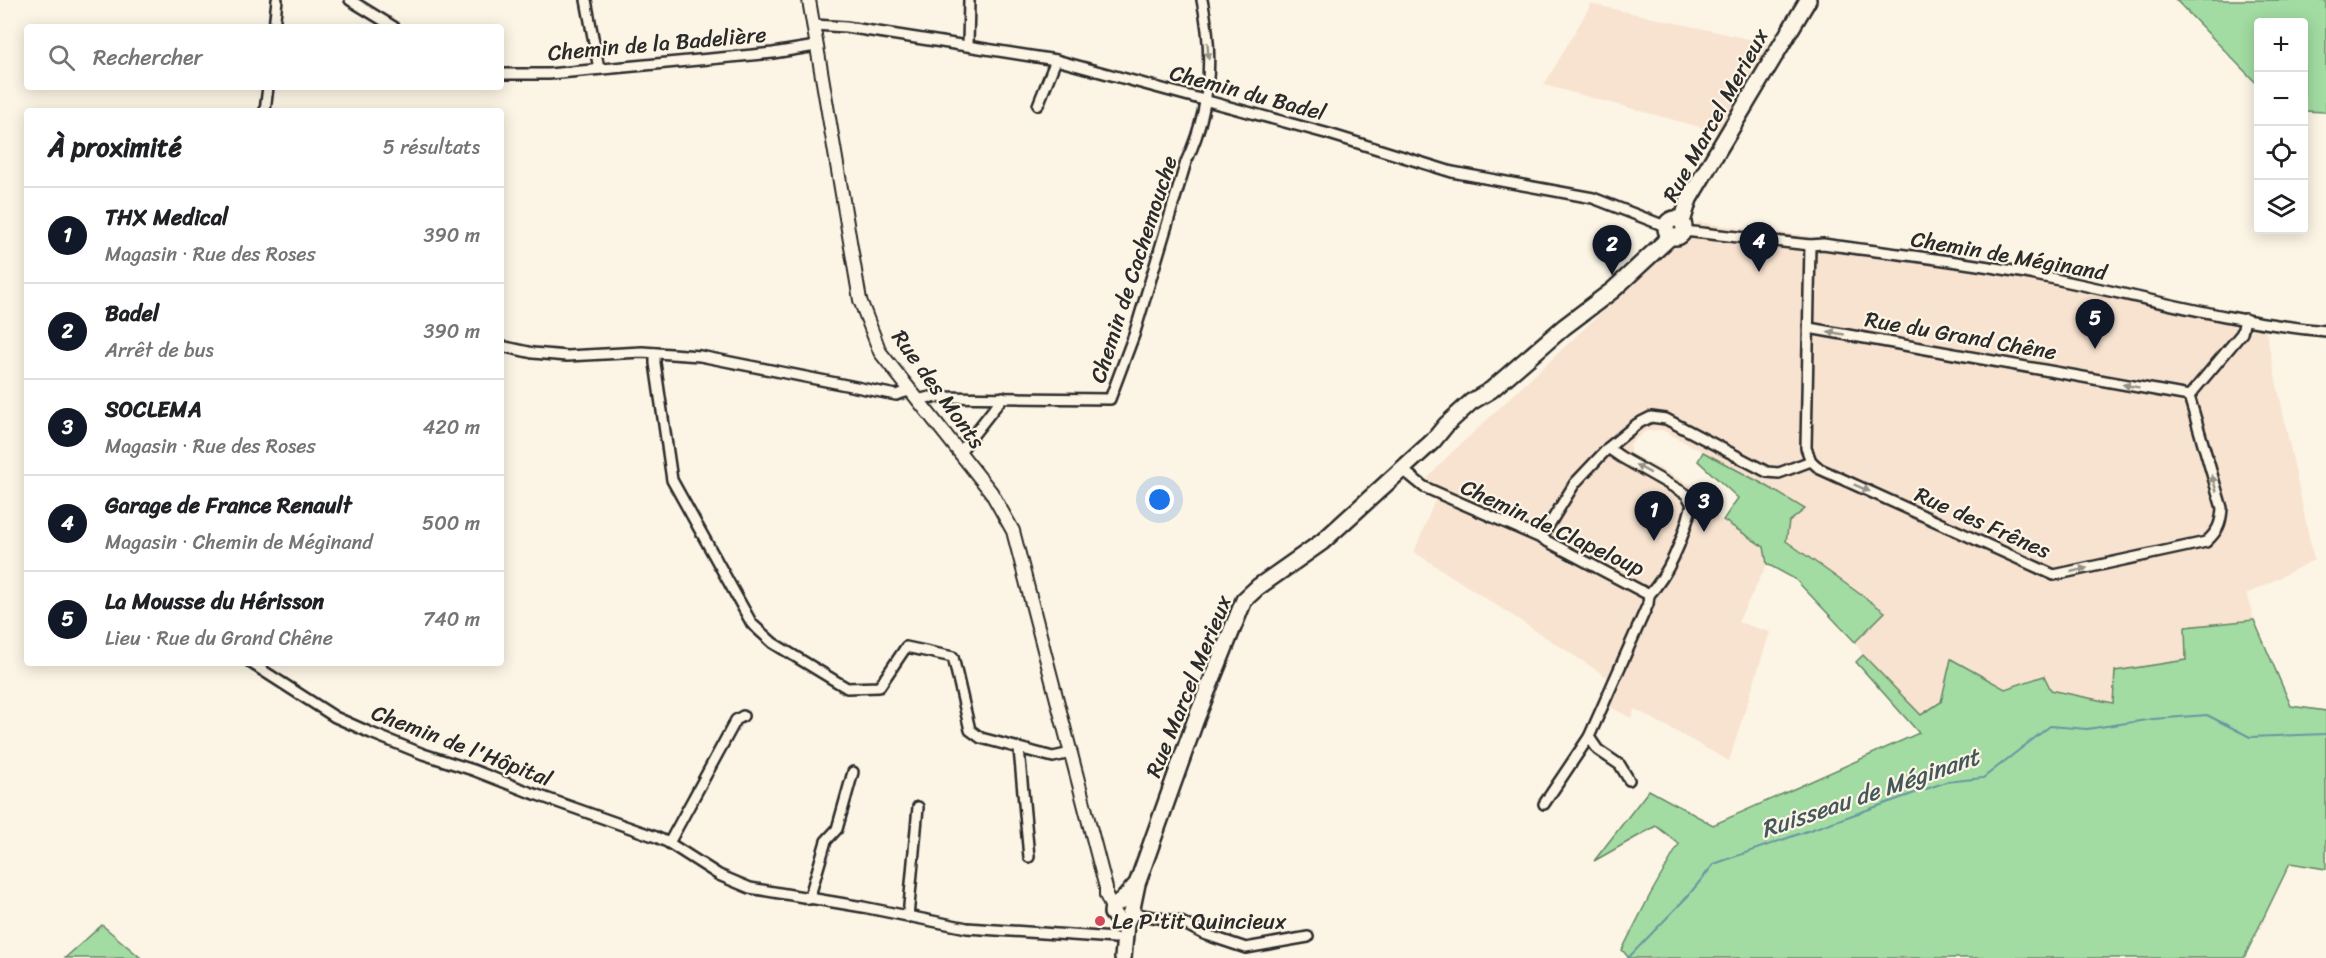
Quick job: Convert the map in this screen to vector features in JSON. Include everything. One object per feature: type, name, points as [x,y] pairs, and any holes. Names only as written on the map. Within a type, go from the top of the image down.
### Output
[{"type":"main road","name":"Rue Marcel Merieux","points":[[1114,958],[1115,938],[1123,910],[1137,884],[1197,718],[1245,600],[1258,587],[1322,542],[1433,441],[1446,425],[1471,402],[1491,390],[1564,327],[1629,276],[1675,229],[1689,199],[1808,0]]},
{"type":"main road","name":"Rue Marcel Merieux","points":[[1123,910],[1123,958]]},
{"type":"street","points":[[274,24],[277,0]]},
{"type":"street","points":[[350,0],[389,24]]},
{"type":"street","points":[[586,0],[599,69]]},
{"type":"street","name":"Rue des Monts","points":[[809,0],[860,300],[880,352],[991,492],[1012,531],[1106,888],[1123,910]]},
{"type":"street","points":[[968,45],[969,0]]},
{"type":"street","points":[[1202,0],[1209,57],[1206,102]]},
{"type":"street","name":"Chemin du Badel","points":[[814,25],[846,27],[1056,60],[1329,134],[1452,172],[1593,198],[1675,229]]},
{"type":"street","name":"Chemin de la Badelière","points":[[504,74],[549,74],[816,46]]},
{"type":"street","points":[[1038,105],[1056,60]]},
{"type":"street","points":[[265,108],[268,90]]},
{"type":"street","name":"Chemin de Cachemouche","points":[[504,347],[533,353],[567,356],[642,352],[700,356],[896,395],[1110,399],[1134,335],[1206,102]]},
{"type":"street","name":"Chemin de Méginand","points":[[1675,229],[1810,245],[1823,244],[2035,275],[2164,304],[2326,331]]},
{"type":"street","points":[[1541,538],[1575,483],[1608,448],[1637,424],[1651,417],[1666,419],[1767,472],[1779,473],[1811,461],[1806,448],[1810,245]]},
{"type":"street","points":[[2189,396],[2242,333],[2245,319]]},
{"type":"street","name":"Rue du Grand Chêne","points":[[1809,328],[2189,396]]},
{"type":"street","points":[[656,353],[655,363],[672,480],[752,624],[773,643],[809,667],[848,688],[879,687],[906,647],[953,657],[970,730],[981,738],[1053,757],[1071,753]]},
{"type":"street","name":"Rue des Frênes","points":[[1811,461],[1820,469],[2054,575],[2206,542],[2215,534],[2221,523],[2222,508],[2189,396]]},
{"type":"street","points":[[959,453],[1003,397]]},
{"type":"street","points":[[1608,448],[1686,494],[1692,504],[1687,524],[1668,569],[1649,595]]},
{"type":"street","name":"Chemin de Clapeloup","points":[[1402,469],[1424,487],[1541,538],[1649,595],[1648,604],[1589,738],[1544,804]]},
{"type":"street","name":"Chemin de l'Hôpital","points":[[256,666],[317,706],[353,725],[423,754],[473,770],[669,843],[719,875],[750,888],[967,928],[1115,938]]},
{"type":"street","points":[[669,843],[736,720],[743,716]]},
{"type":"street","points":[[1589,738],[1598,750],[1620,765],[1629,780]]},
{"type":"street","points":[[1019,749],[1029,856]]},
{"type":"street","points":[[809,899],[826,841],[837,829],[853,772]]},
{"type":"street","points":[[908,917],[918,807]]},
{"type":"street","points":[[1123,910],[1181,922],[1204,934],[1246,948],[1308,937]]},
{"type":"shaded area","points":[[1591,4],[1776,45],[1722,133],[1544,85]]},
{"type":"shaded area","points":[[1698,222],[2038,268],[2163,298],[2263,317],[2314,560],[2247,594],[2254,620],[2186,627],[2186,660],[2115,671],[2114,703],[2051,690],[2044,676],[2005,689],[1952,659],[1941,702],[1921,715],[1863,655],[1855,642],[1885,612],[1786,541],[1789,522],[1805,509],[1662,430],[1646,431],[1630,444],[1630,453],[1699,489],[1703,508],[1764,547],[1767,564],[1738,622],[1770,632],[1729,761],[1635,709],[1631,718],[1603,703],[1610,686],[1607,677],[1414,552],[1440,488],[1426,480],[1448,456]]},
{"type":"green space","points":[[2176,0],[2326,0],[2326,112],[2308,111],[2308,18],[2254,18],[2254,81]]},
{"type":"green space","points":[[1703,452],[1805,509],[1789,522],[1786,541],[1885,612],[1855,642],[1795,579],[1767,564],[1764,547],[1723,520],[1738,498],[1698,461]]},
{"type":"green space","points":[[2254,620],[2291,706],[2326,711],[2326,869],[2290,863],[2244,958],[1629,958],[1622,950],[1679,844],[1656,826],[1594,861],[1649,790],[1713,825],[1919,733],[1856,662],[1863,655],[1921,715],[1941,702],[1951,659],[2005,689],[2044,676],[2051,690],[2113,703],[2115,671],[2186,660],[2185,627]]},
{"type":"green space","points":[[102,925],[141,958],[65,958]]},
{"type":"waterway","name":"Ruisseau de Méginant","points":[[1628,958],[1687,897],[1714,864],[1946,782],[1983,778],[2050,726],[2087,729],[2153,719],[2207,715],[2250,737],[2326,734]]},
{"type":"place","name":"Garage de France Renault","points":[[1759,272]]},
{"type":"place","name":"Badel","points":[[1612,275]]},
{"type":"place","name":"La Mousse du Hérisson","points":[[2095,349]]},
{"type":"place","name":"SOCLEMA","points":[[1704,532]]},
{"type":"place","name":"THX Medical","points":[[1654,541]]},
{"type":"place","name":"Le P'tit Quincieux","points":[[1100,921]]}]
